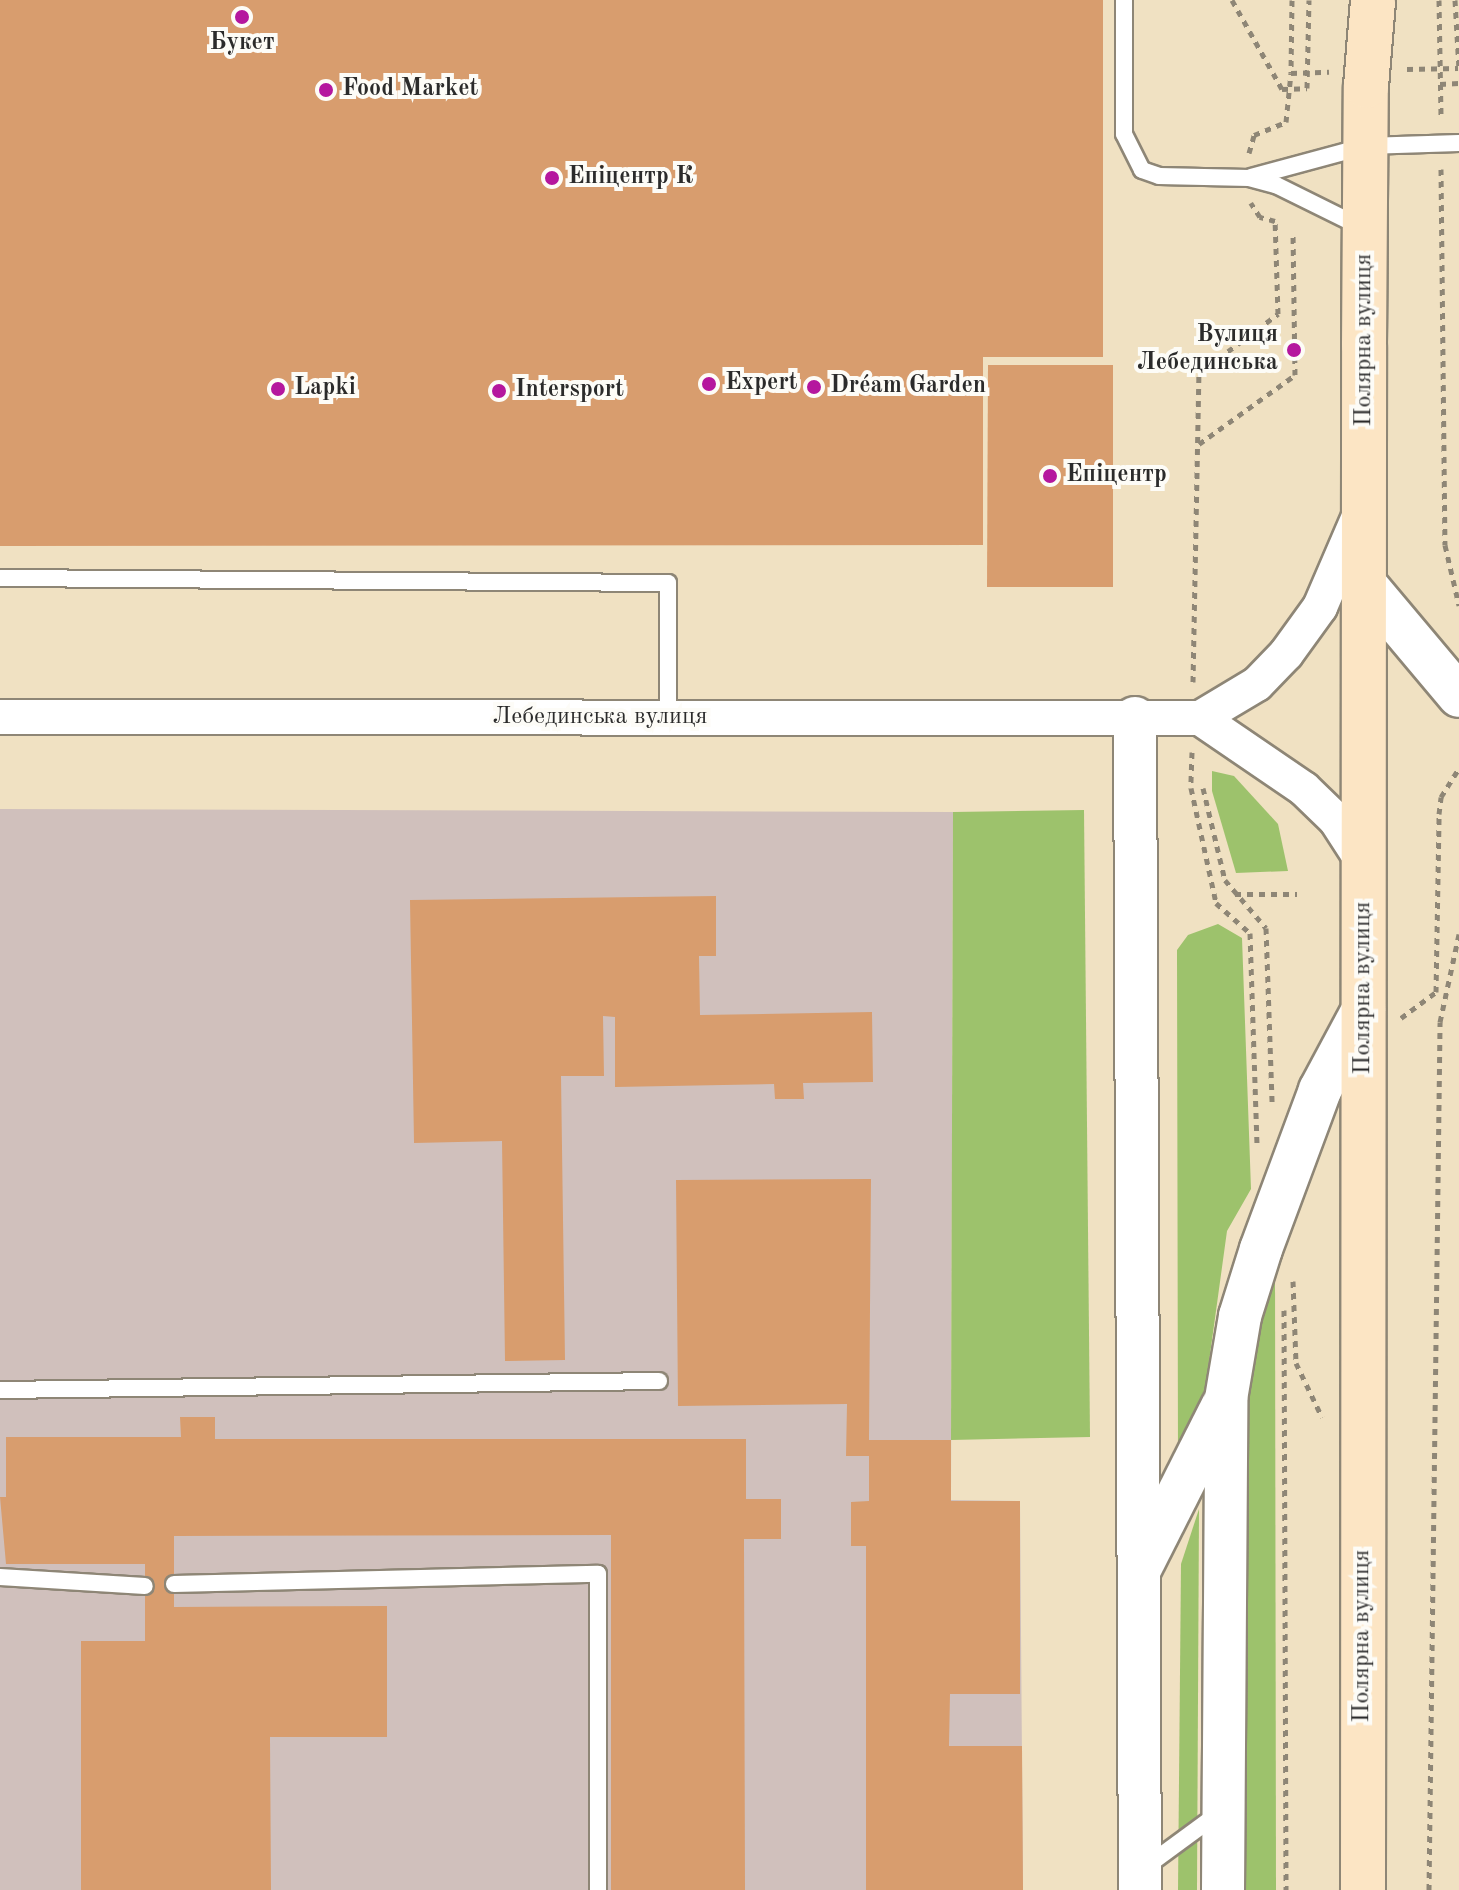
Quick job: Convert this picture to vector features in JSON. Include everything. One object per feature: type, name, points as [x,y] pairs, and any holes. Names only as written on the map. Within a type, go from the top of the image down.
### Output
[{"type":"main road","name":"Полярна вулиця","points":[[1362,0],[1366,86],[1363,1890]]},
{"type":"main road","name":"Полярна вулиця","points":[[1366,86],[1373,0]]},
{"type":"street","points":[[1365,502],[1320,607],[1286,654],[1257,684],[1197,718],[1304,789],[1336,820],[1365,865]]},
{"type":"street","points":[[1365,584],[1459,696]]},
{"type":"street","name":"Лебединська вулиця","points":[[0,717],[1197,718]]},
{"type":"street","points":[[1135,718],[1140,1880]]},
{"type":"street","points":[[1223,1890],[1226,1399],[1240,1316],[1261,1249],[1320,1090],[1364,1026]]},
{"type":"street","points":[[1137,1575],[1226,1399]]},
{"type":"lane","points":[[1124,0],[1124,134],[1131,154],[1142,170],[1159,176],[1249,178],[1276,185],[1366,230]]},
{"type":"lane","points":[[1249,178],[1366,146],[1459,143]]},
{"type":"lane","points":[[0,578],[668,583],[668,718]]},
{"type":"lane","points":[[0,1390],[659,1381]]},
{"type":"lane","points":[[174,1584],[598,1574],[598,1890]]},
{"type":"lane","points":[[0,1577],[145,1586]]},
{"type":"lane","points":[[1140,1880],[1223,1810]]},
{"type":"path","points":[[1232,0],[1282,89],[1307,88],[1309,0]]},
{"type":"path","points":[[1439,0],[1445,545],[1459,605]]},
{"type":"path","points":[[1455,0],[1458,69]]},
{"type":"path","points":[[1257,1148],[1250,933],[1216,903],[1191,788],[1197,718],[1199,373],[1278,314],[1275,221],[1251,208],[1249,178],[1254,135],[1286,122],[1291,73]]},
{"type":"path","points":[[1440,84],[1459,83]]},
{"type":"path","points":[[1198,445],[1295,375],[1293,232]]},
{"type":"path","points":[[1364,1026],[1436,992],[1439,814],[1441,797],[1459,768]]},
{"type":"path","points":[[1203,788],[1225,880],[1266,928],[1273,1110]]},
{"type":"path","points":[[1234,894],[1297,894]]},
{"type":"path","points":[[1429,1890],[1440,1022],[1459,934]]},
{"type":"path","points":[[1293,1268],[1296,1363],[1329,1432]]},
{"type":"path","points":[[1284,1269],[1286,1890]]},
{"type":"shaded area","points":[[0,809],[953,812],[951,1500],[1020,1501],[1023,1890],[0,1890]]},
{"type":"green space","points":[[1212,771],[1234,776],[1278,824],[1288,871],[1236,873],[1212,791]]},
{"type":"green space","points":[[1084,810],[1090,1437],[951,1440],[953,812]]},
{"type":"green space","points":[[1218,924],[1242,938],[1251,1189],[1227,1231],[1204,1398],[1178,1464],[1177,950],[1188,935]]},
{"type":"green space","points":[[1275,1273],[1276,1890],[1241,1890],[1243,1404],[1253,1344]]},
{"type":"green space","points":[[1199,1509],[1197,1890],[1178,1890],[1181,1564]]},
{"type":"building","name":"Епіцентр К","points":[[0,0],[1103,0],[1103,357],[983,357],[983,545],[0,546]]},
{"type":"building","name":"Епіцентр","points":[[988,365],[1113,365],[1113,587],[987,587]]},
{"type":"building","points":[[716,896],[716,956],[699,956],[700,1015],[872,1012],[873,1082],[803,1083],[804,1099],[775,1099],[774,1084],[615,1087],[615,1017],[603,1016],[604,1076],[561,1076],[565,1360],[505,1361],[502,1141],[414,1143],[410,900]]},
{"type":"building","points":[[871,1179],[869,1440],[951,1440],[951,1501],[1020,1501],[1020,1694],[950,1694],[949,1746],[1022,1746],[1023,1890],[866,1890],[866,1546],[851,1546],[851,1502],[869,1501],[869,1456],[846,1456],[847,1404],[678,1406],[676,1180]]},
{"type":"building","points":[[180,1417],[215,1417],[215,1439],[746,1439],[746,1499],[781,1499],[781,1539],[744,1539],[745,1890],[611,1890],[611,1535],[174,1536],[174,1607],[387,1606],[387,1737],[270,1737],[271,1890],[81,1890],[81,1641],[145,1641],[145,1564],[6,1564],[0,1497],[6,1497],[6,1437],[181,1437]]},
{"type":"place","name":"Букет","points":[[242,17]]},
{"type":"place","name":"Food Market","points":[[326,90]]},
{"type":"place","name":"Епіцентр К","points":[[552,178]]},
{"type":"place","name":"Вулиця Лебединська","points":[[1294,350]]},
{"type":"place","name":"Expert","points":[[709,384]]},
{"type":"place","name":"Dréam Garden","points":[[814,387]]},
{"type":"place","name":"Lapki","points":[[278,389]]},
{"type":"place","name":"Intersport","points":[[499,391]]},
{"type":"place","name":"Епіцентр","points":[[1050,476]]}]
